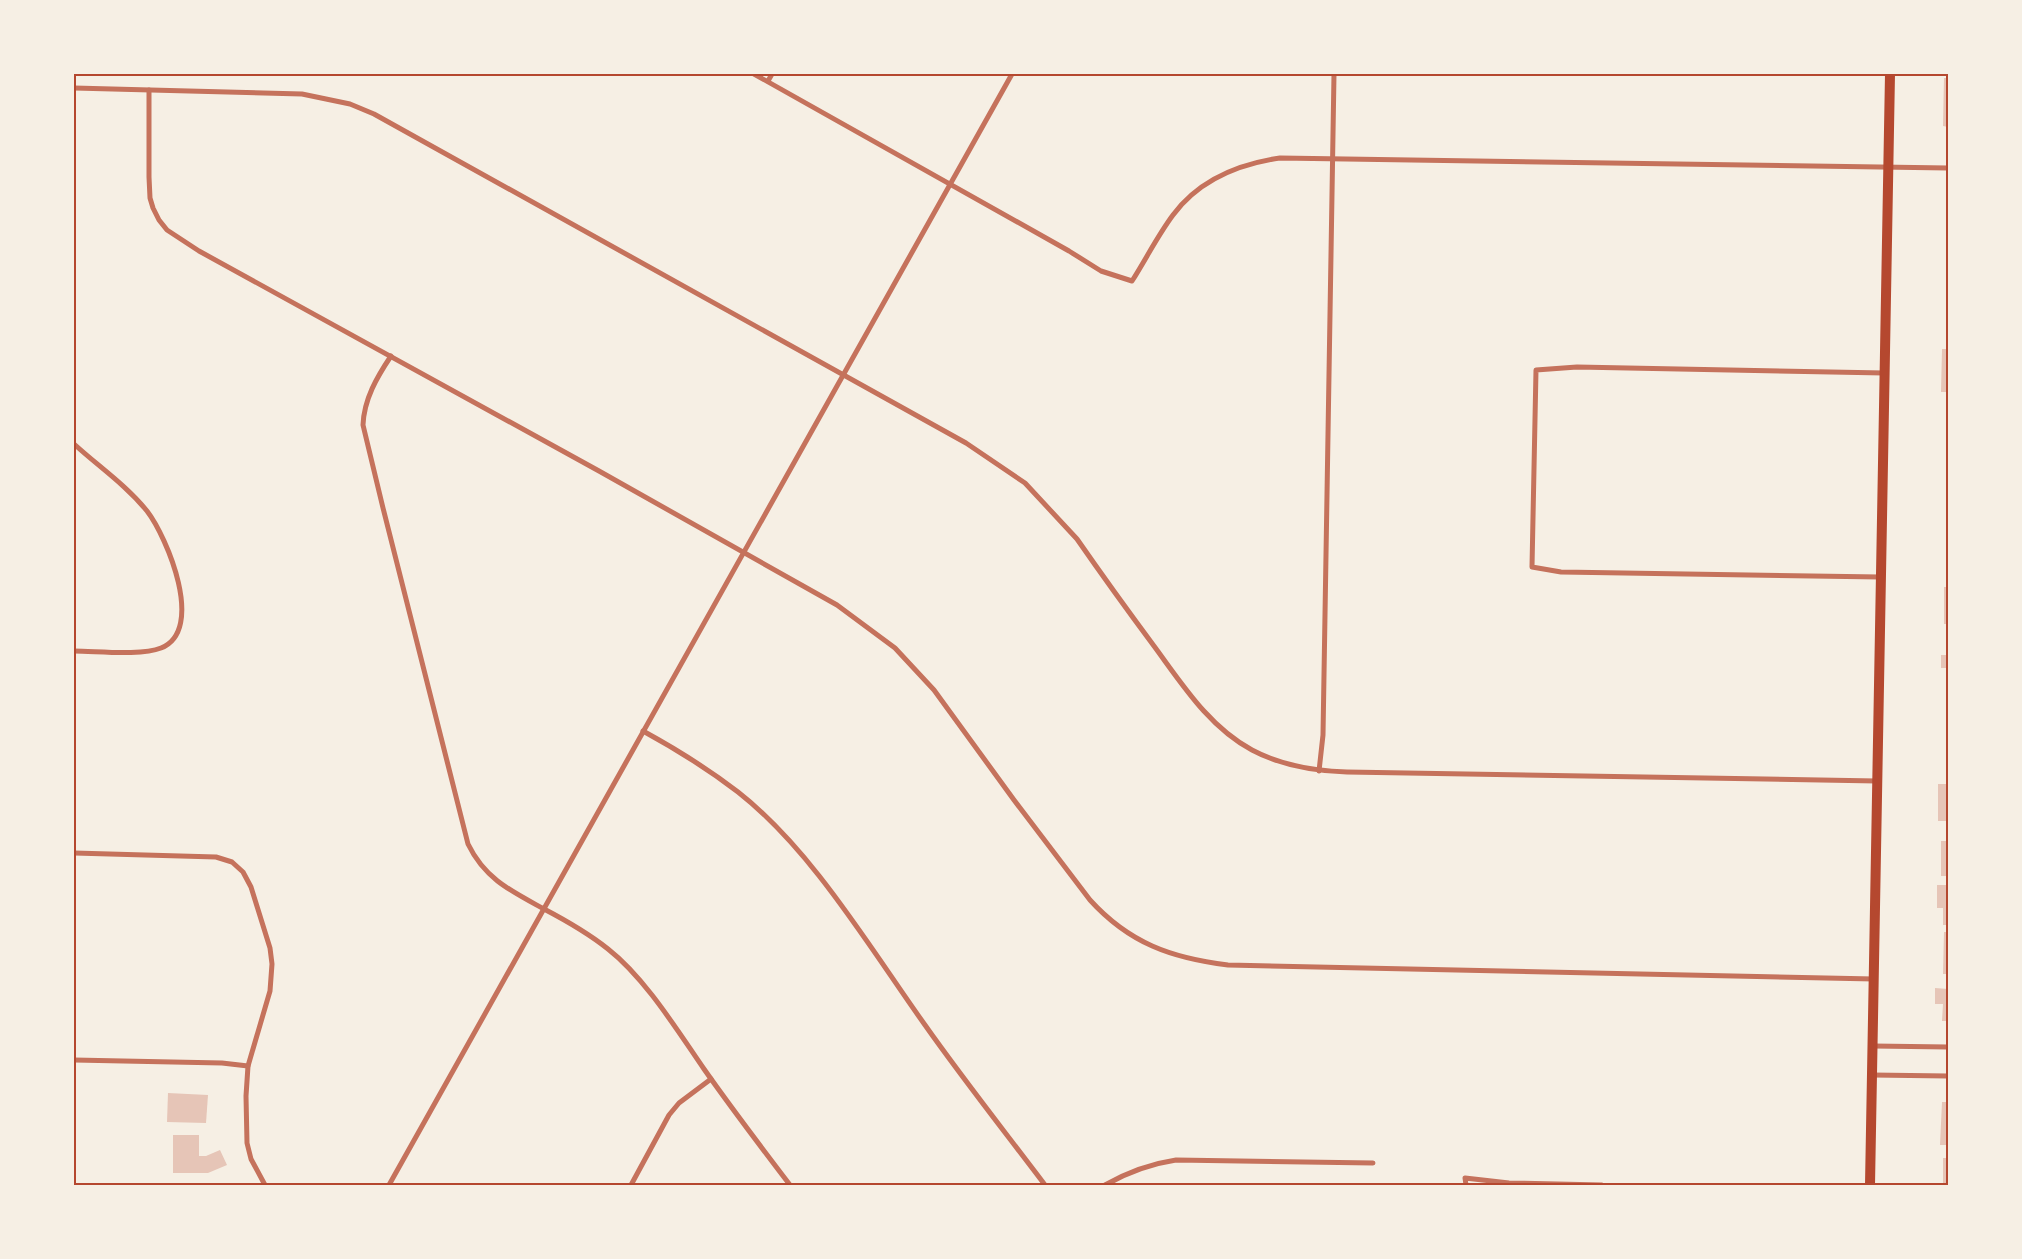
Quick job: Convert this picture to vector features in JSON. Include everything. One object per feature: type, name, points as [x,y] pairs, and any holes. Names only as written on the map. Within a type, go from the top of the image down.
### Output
[{"type":"main road","points":[[1870,1185],[1890,74]]},
{"type":"street","points":[[754,74],[1069,251],[1101,271],[1132,280],[1174,213],[1199,188],[1216,177],[1241,166],[1280,158],[1948,168]]},
{"type":"street","points":[[768,81],[772,74]]},
{"type":"street","points":[[389,1185],[1012,74]]},
{"type":"street","points":[[1319,771],[1323,735],[1334,74]]},
{"type":"street","points":[[74,88],[302,94],[350,104],[374,114],[966,443],[1025,483],[1077,539],[1190,694],[1213,721],[1252,750],[1277,761],[1319,771],[1422,775],[1877,781]]},
{"type":"street","points":[[149,90],[150,198],[159,220],[167,230],[200,251],[837,605],[896,648],[934,690],[1014,800],[1090,900],[1103,914],[1122,928],[1156,948],[1181,957],[1228,964],[1874,979]]},
{"type":"street","points":[[391,356],[368,398],[363,425],[382,508],[468,844],[474,858],[496,881],[514,894],[544,909],[608,948],[623,963],[674,1025],[711,1079],[790,1185]]},
{"type":"street","points":[[1880,577],[1561,572],[1532,568],[1532,517],[1536,370],[1577,367],[1884,373]]},
{"type":"street","points":[[74,444],[130,492],[158,527],[165,540],[177,579],[182,614],[177,634],[163,647],[156,650],[142,652],[74,651]]},
{"type":"street","points":[[642,731],[697,763],[739,793],[790,842],[827,886],[928,1030],[1045,1185]]},
{"type":"street","points":[[74,853],[216,858],[232,862],[243,872],[251,887],[267,939],[272,964],[270,991],[248,1066],[246,1096],[247,1144],[254,1165],[266,1185]]},
{"type":"street","points":[[1873,1046],[1948,1047]]},
{"type":"street","points":[[74,1060],[222,1063],[248,1066]]},
{"type":"street","points":[[1872,1075],[1948,1076]]},
{"type":"street","points":[[631,1185],[669,1115],[679,1103],[711,1079]]},
{"type":"street","points":[[1105,1185],[1125,1173],[1150,1164],[1176,1160],[1373,1163]]},
{"type":"street","points":[[1466,1185],[1465,1178],[1509,1183],[1602,1185]]},
{"type":"building","points":[[1944,78],[1948,78],[1948,127],[1943,126]]},
{"type":"building","points":[[1942,349],[1948,349],[1948,392],[1941,392]]},
{"type":"building","points":[[1944,587],[1948,587],[1948,624],[1944,624]]},
{"type":"building","points":[[1941,655],[1948,655],[1948,668],[1941,668]]},
{"type":"building","points":[[1946,735],[1948,735],[1948,778],[1946,778]]},
{"type":"building","points":[[1938,784],[1948,784],[1948,821],[1938,821]]},
{"type":"building","points":[[1941,841],[1948,841],[1948,876],[1941,876]]},
{"type":"building","points":[[1937,885],[1948,885],[1948,925],[1943,925],[1943,908],[1937,908]]},
{"type":"building","points":[[1944,932],[1948,932],[1948,974],[1943,974]]},
{"type":"building","points":[[1935,988],[1948,989],[1948,1021],[1942,1021],[1943,1004],[1935,1004]]},
{"type":"building","points":[[168,1093],[208,1095],[206,1123],[167,1122]]},
{"type":"building","points":[[1942,1102],[1948,1102],[1948,1145],[1940,1145]]},
{"type":"building","points":[[173,1135],[199,1135],[199,1156],[206,1156],[220,1150],[227,1165],[208,1173],[173,1173]]},
{"type":"building","points":[[1943,1158],[1948,1158],[1948,1185],[1943,1185]]}]
